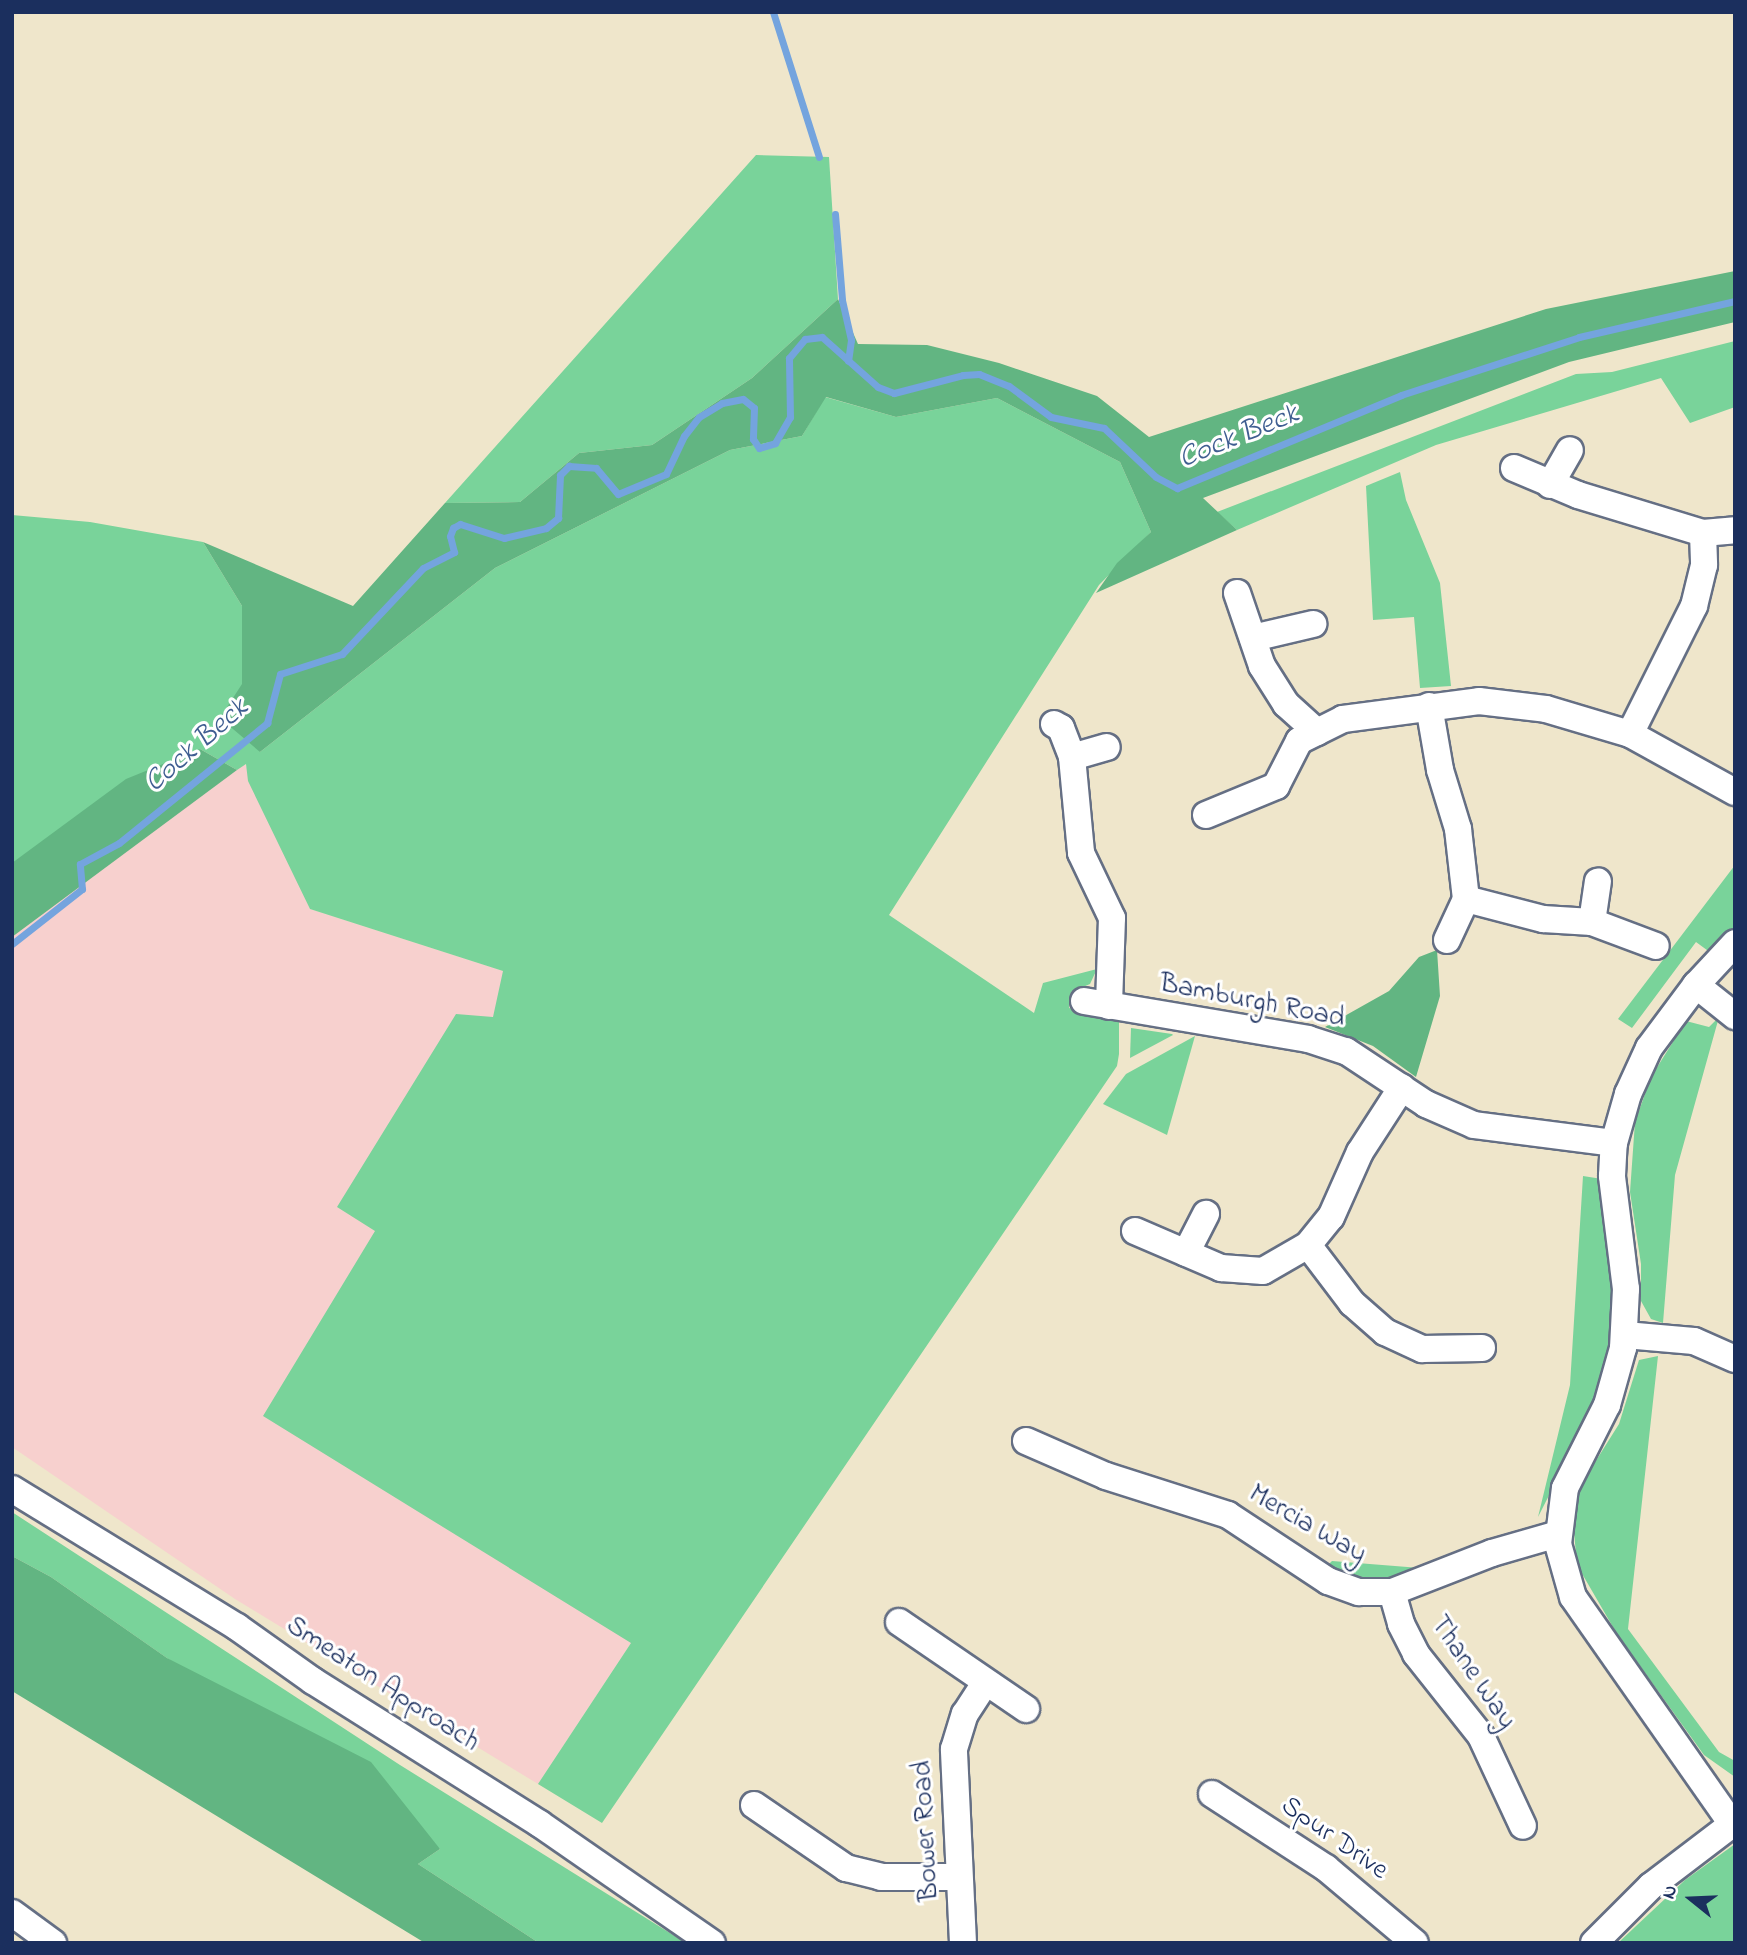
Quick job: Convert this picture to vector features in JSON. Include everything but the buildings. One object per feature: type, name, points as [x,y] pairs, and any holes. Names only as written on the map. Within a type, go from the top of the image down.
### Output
[{"type":"street","points":[[1550,485],[1570,450]]},
{"type":"street","points":[[1514,468],[1550,485],[1703,533],[1735,530]]},
{"type":"street","points":[[1630,734],[1694,606],[1704,565],[1703,533]]},
{"type":"street","points":[[1237,593],[1262,666],[1286,704],[1317,732]]},
{"type":"street","points":[[1252,638],[1313,624]]},
{"type":"street","points":[[1206,815],[1276,786],[1299,741],[1343,719],[1479,701],[1546,709],[1630,734],[1735,792]]},
{"type":"street","points":[[1429,706],[1440,769],[1458,829],[1466,899],[1447,940]]},
{"type":"street","name":"Bamburgh Road","points":[[1054,724],[1061,728],[1072,757],[1081,853],[1112,918],[1096,1003],[1308,1039],[1346,1051],[1426,1104],[1474,1125],[1615,1143]]},
{"type":"street","points":[[1072,757],[1107,747]]},
{"type":"street","points":[[1592,922],[1598,881]]},
{"type":"street","points":[[1466,899],[1543,919],[1592,922],[1656,946]]},
{"type":"street","points":[[1594,1943],[1651,1886],[1733,1823],[1573,1597],[1561,1562],[1558,1534],[1566,1489],[1610,1396],[1625,1335],[1626,1289],[1612,1176],[1615,1143],[1628,1094],[1648,1048],[1696,985],[1735,943]]},
{"type":"street","points":[[1696,985],[1735,1016]]},
{"type":"street","points":[[1135,1231],[1221,1268],[1263,1271],[1308,1245],[1331,1217],[1360,1152],[1402,1087]]},
{"type":"street","points":[[1186,1253],[1206,1214]]},
{"type":"street","points":[[1308,1245],[1352,1303],[1385,1332],[1423,1349],[1482,1348]]},
{"type":"street","points":[[1625,1335],[1694,1341],[1735,1359]]},
{"type":"street","name":"Mercia Way","points":[[1026,1441],[1106,1476],[1228,1515],[1343,1588],[1392,1592],[1511,1546],[1558,1534]]},
{"type":"street","name":"Smeaton Approach","points":[[12,1489],[237,1627],[712,1943]]},
{"type":"street","name":"Thane Way","points":[[1392,1592],[1416,1654],[1481,1736],[1523,1826]]},
{"type":"street","points":[[899,1622],[1026,1709]]},
{"type":"street","name":"Bower Road","points":[[963,1943],[954,1749],[965,1714],[986,1682]]},
{"type":"street","name":"Spur Drive","points":[[1212,1794],[1326,1868],[1415,1943]]},
{"type":"street","points":[[754,1805],[846,1868],[881,1877],[960,1877]]},
{"type":"street","points":[[12,1913],[53,1943]]},
{"type":"shaded area","points":[[245,764],[310,909],[503,971],[735,1347],[715,1377],[707,1528],[538,1784],[235,1599],[12,1447],[12,897]]},
{"type":"green space","points":[[756,155],[829,157],[838,299],[752,378],[652,445],[579,453],[520,502],[445,503]]},
{"type":"green space","points":[[1735,271],[1735,322],[1569,362],[1203,498],[1237,530],[1096,593],[1117,563],[1151,532],[1120,462],[997,398],[896,417],[826,397],[802,436],[730,450],[495,568],[260,752],[220,718],[242,684],[242,606],[203,542],[353,606],[445,503],[520,502],[579,453],[652,445],[752,378],[838,299],[858,344],[927,345],[999,363],[1097,396],[1149,437],[1546,309]]},
{"type":"green space","points":[[1735,341],[1735,407],[1690,423],[1661,378],[1436,445],[1237,530],[1217,512],[1576,374],[1612,372]]},
{"type":"green space","points":[[825,397],[896,417],[997,398],[1120,462],[1151,532],[1099,585],[889,915],[1034,1013],[1043,983],[1097,969],[1090,984],[1071,992],[1069,1008],[1119,1020],[1119,1054],[1117,1066],[602,1823],[538,1784],[631,1643],[263,1416],[375,1231],[337,1207],[456,1014],[493,1017],[503,971],[310,909],[248,781],[246,764],[237,770],[200,749],[12,897],[12,515],[90,522],[203,542],[242,606],[242,684],[260,752],[495,568],[730,450],[802,436]]},
{"type":"green space","points":[[1400,472],[1406,500],[1440,583],[1451,686],[1420,688],[1414,617],[1373,620],[1366,486]]},
{"type":"green space","points":[[200,749],[237,770],[12,937],[12,863],[126,779]]},
{"type":"green space","points":[[1735,865],[1735,927],[1711,953],[1696,942],[1632,1028],[1618,1019]]},
{"type":"green space","points":[[1437,950],[1440,996],[1416,1077],[1373,1046],[1325,1027],[1389,991],[1419,957]]},
{"type":"green space","points":[[1719,1017],[1675,1175],[1663,1323],[1651,1319],[1641,1301],[1641,1264],[1630,1192],[1635,1122],[1651,1077],[1686,1021],[1709,1027]]},
{"type":"green space","points":[[1131,1028],[1172,1034],[1173,1035],[1130,1058]]},
{"type":"green space","points":[[1195,1036],[1167,1135],[1103,1104],[1126,1074]]},
{"type":"green space","points":[[1583,1176],[1602,1179],[1617,1330],[1602,1391],[1538,1517],[1570,1385]]},
{"type":"green space","points":[[1658,1356],[1628,1629],[1719,1752],[1735,1761],[1735,1777],[1704,1755],[1617,1634],[1577,1565],[1573,1521],[1580,1486],[1619,1424],[1639,1360]]},
{"type":"green space","points":[[12,1512],[400,1765],[686,1943],[539,1943],[418,1864],[440,1849],[51,1577],[12,1556]]},
{"type":"green space","points":[[12,1556],[51,1577],[167,1658],[371,1762],[440,1849],[418,1864],[539,1943],[425,1943],[12,1691]]},
{"type":"green space","points":[[1332,1561],[1420,1568],[1379,1582],[1348,1577],[1327,1566]]},
{"type":"green space","points":[[1735,1844],[1735,1943],[1618,1943],[1685,1880]]},
{"type":"waterway","points":[[773,12],[819,157]]},
{"type":"waterway","points":[[835,214],[842,300],[851,340],[848,361]]},
{"type":"waterway","name":"Cock Beck","points":[[12,944],[82,889],[80,864],[119,843],[267,723],[280,674],[342,654],[423,568],[454,552],[450,536],[453,528],[460,524],[504,538],[546,528],[558,518],[560,475],[569,466],[596,468],[618,494],[666,474],[684,436],[699,417],[722,403],[743,399],[754,408],[753,439],[759,448],[775,443],[790,417],[789,358],[805,339],[822,337],[878,387],[894,393],[963,375],[979,374],[1009,386],[1051,417],[1104,428],[1156,477],[1177,488],[1401,395],[1579,337],[1735,301]]}]
